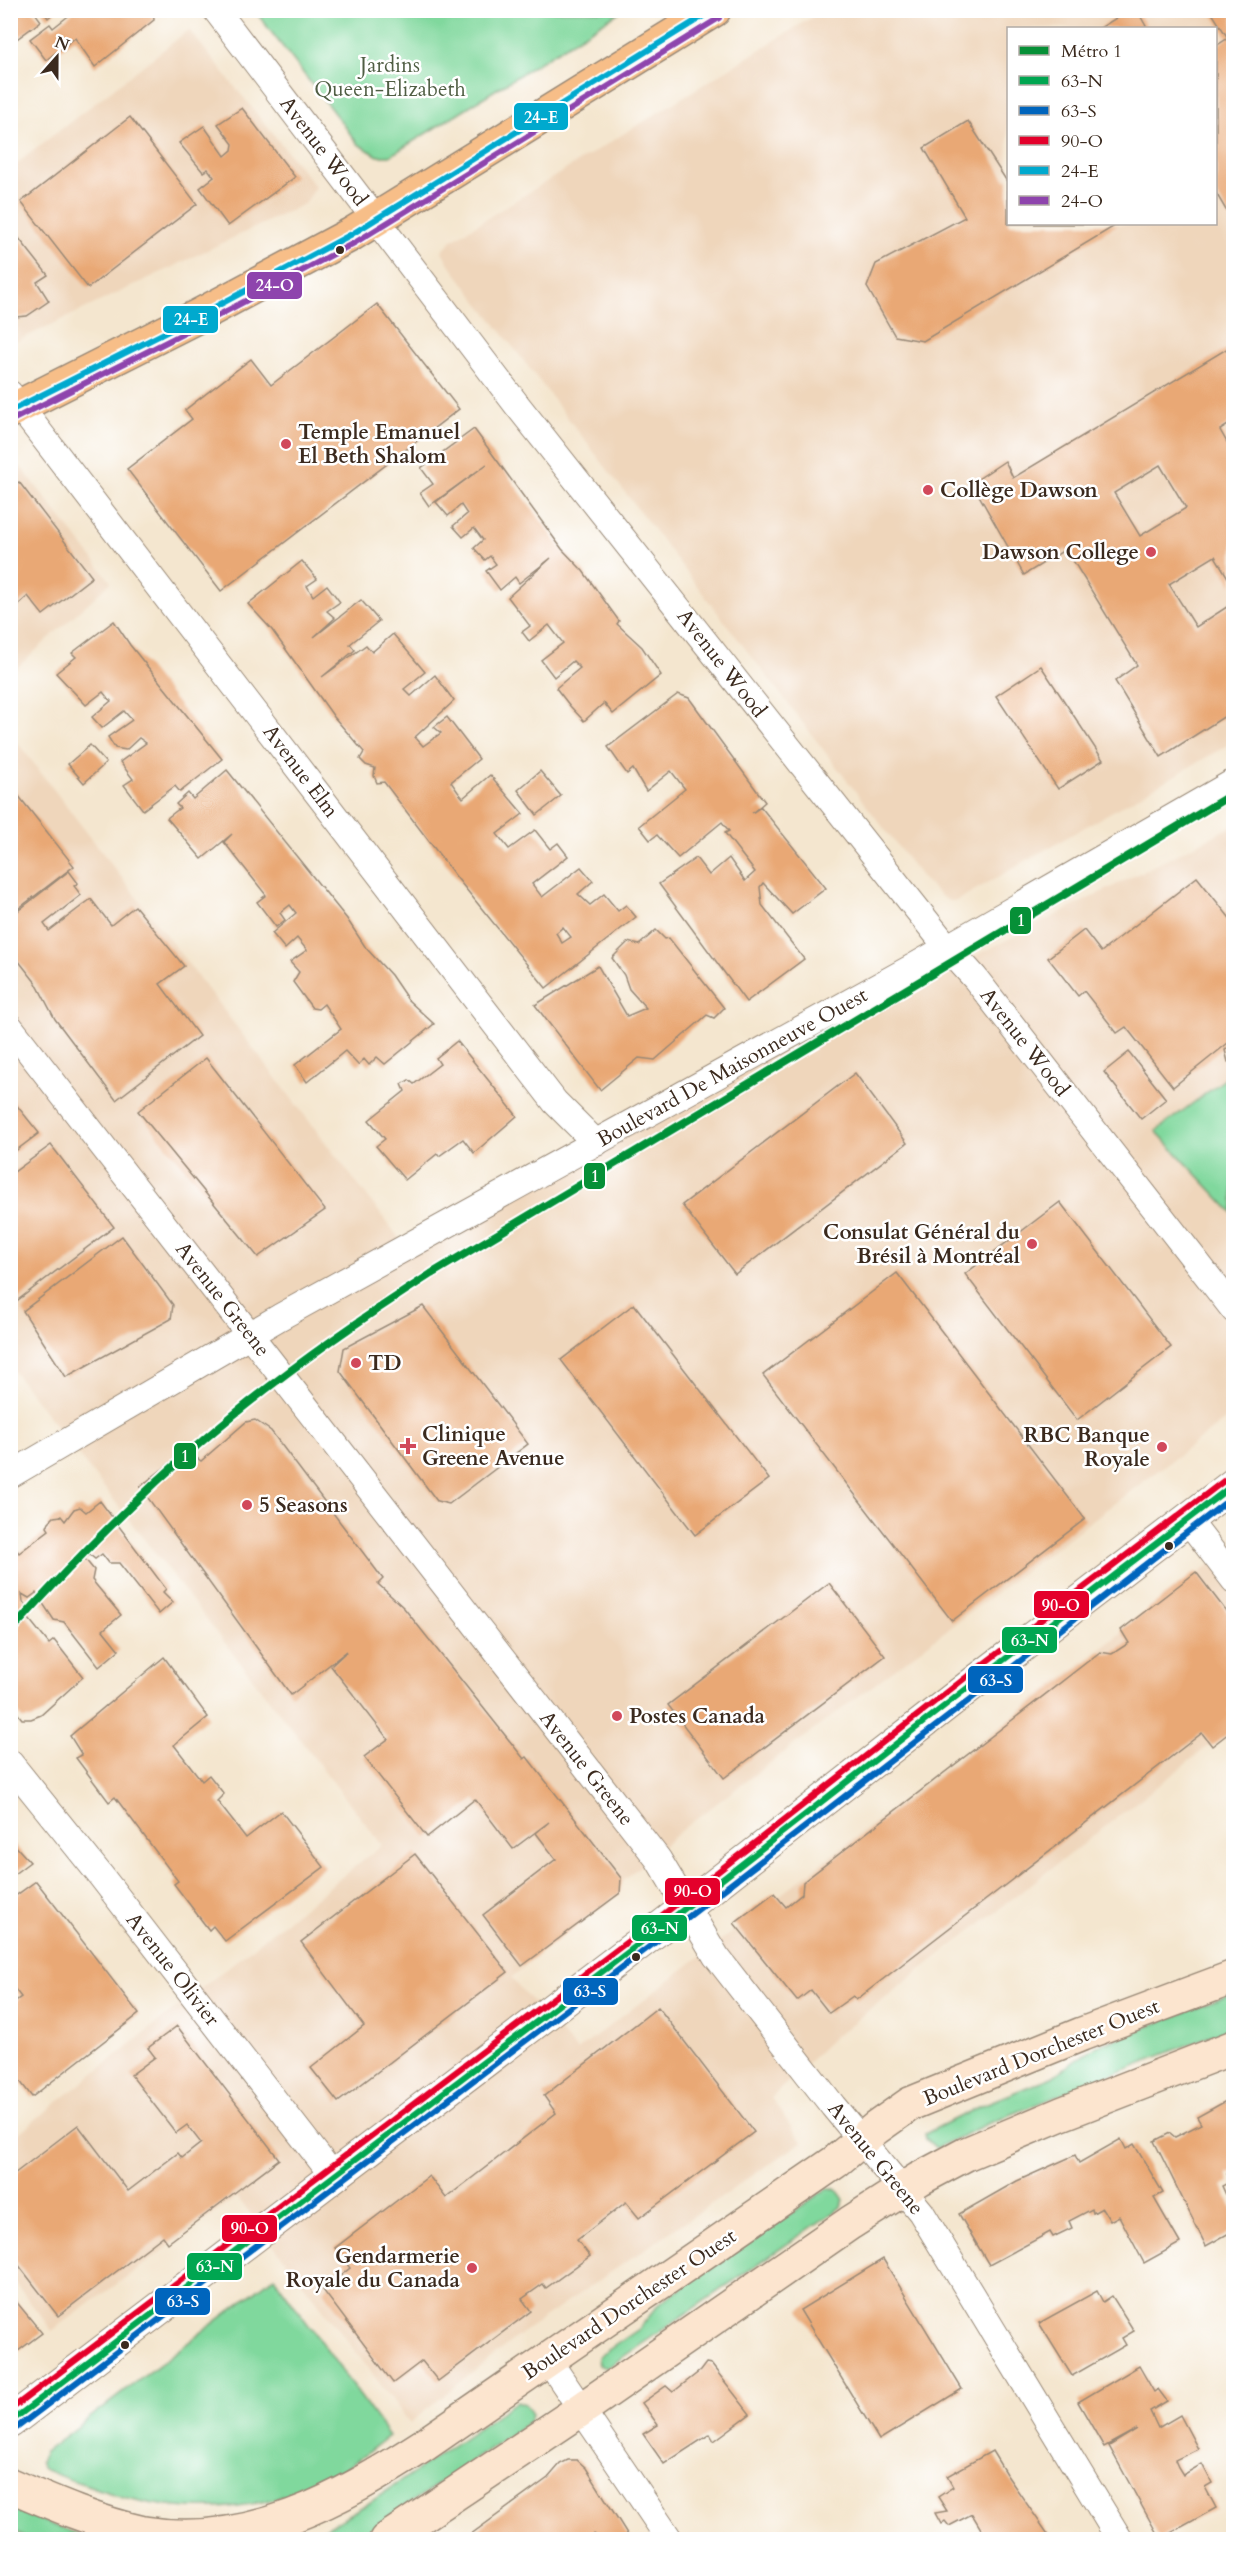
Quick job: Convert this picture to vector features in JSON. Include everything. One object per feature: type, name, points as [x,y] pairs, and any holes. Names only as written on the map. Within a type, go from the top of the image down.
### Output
[{"type":"main road","points":[[14,404],[271,278],[376,219],[714,10]]},
{"type":"main road","name":"Boulevard Dorchester Ouest","points":[[10,2485],[95,2519],[144,2533],[203,2538],[251,2531],[310,2512],[370,2480],[548,2360],[835,2162],[910,2104],[1099,2027],[1233,1977]]},
{"type":"main road","points":[[386,2540],[582,2409],[904,2188],[975,2150],[1233,2047]]},
{"type":"street","name":"Avenue Wood","points":[[216,10],[517,405],[947,947],[975,978],[1233,1310]]},
{"type":"street","name":"Avenue Elm","points":[[14,404],[555,1102],[596,1143]]},
{"type":"street","name":"Boulevard De Maisonneuve Ouest","points":[[10,1475],[280,1317],[947,947],[1233,783]]},
{"type":"street","name":"Avenue Greene","points":[[10,1028],[658,1859],[716,1956],[904,2188],[927,2220],[1120,2540]]},
{"type":"street","points":[[10,2422],[687,1908],[1233,1484]]},
{"type":"street","points":[[1187,1519],[1233,1580]]},
{"type":"street","name":"Avenue Olivier","points":[[10,1763],[101,1876],[334,2177]]},
{"type":"street","points":[[548,2360],[670,2540]]},
{"type":"shaded area","name":"Collège Dawson","points":[[822,11],[1233,11],[1233,742],[956,901],[949,901],[942,897],[923,879],[449,264],[442,251],[452,240]]},
{"type":"shaded area","points":[[189,30],[315,186],[306,203],[11,344],[11,168]]},
{"type":"shaded area","points":[[10,453],[111,582],[11,673],[10,672]]},
{"type":"shaded area","points":[[11,734],[406,1247],[474,1208],[1233,826],[1233,1414],[685,1827],[511,1978],[577,2051],[1233,1547],[1233,1727],[832,2039],[771,2098],[802,2142],[523,2332],[410,2423],[237,2197],[52,2331],[11,2277],[11,2139],[382,1845],[11,1368]]},
{"type":"green space","name":"Jardins Queen-Elizabeth","points":[[255,11],[621,11],[390,156],[378,156],[358,144]]},
{"type":"green space","points":[[1234,1074],[1233,1213],[1156,1131]]},
{"type":"green space","points":[[1233,1994],[1233,2027],[987,2124],[936,2148],[926,2139],[925,2134],[980,2106],[1052,2077],[1095,2047]]},
{"type":"green space","points":[[828,2188],[836,2190],[841,2195],[844,2200],[841,2207],[607,2368],[599,2365],[598,2357],[639,2329],[660,2303]]},
{"type":"green space","points":[[274,2277],[389,2436],[361,2458],[315,2484],[285,2496],[224,2508],[192,2508],[130,2499],[62,2477],[42,2467],[40,2461],[45,2452]]},
{"type":"green space","points":[[517,2401],[525,2404],[532,2414],[530,2421],[368,2532],[355,2539],[298,2539],[318,2532],[369,2503]]},
{"type":"green space","points":[[11,2509],[90,2539],[27,2539],[11,2529]]},
{"type":"building","points":[[14,10],[33,10],[41,21],[10,44],[10,13]]},
{"type":"building","points":[[42,10],[57,10],[48,18]]},
{"type":"building","points":[[76,10],[153,10],[154,20],[95,67],[75,38],[46,60],[30,39],[50,24],[53,28]]},
{"type":"building","points":[[1129,10],[1137,10],[1146,27],[1102,27]]},
{"type":"building","points":[[1210,10],[1233,10],[1233,222],[1217,195],[1217,45],[1228,38]]},
{"type":"building","points":[[242,108],[295,177],[228,226],[200,188],[214,177],[208,169],[203,172],[179,143],[204,126],[225,156],[232,150],[233,144],[218,124]]},
{"type":"building","points":[[130,117],[197,204],[88,288],[21,202]]},
{"type":"building","points":[[968,121],[1007,179],[1007,225],[1116,225],[923,341],[895,336],[867,287],[876,264],[965,217],[924,148]]},
{"type":"building","points":[[10,227],[48,275],[37,282],[49,301],[27,316],[15,317],[10,310]]},
{"type":"building","name":"Temple Emanuel El Beth Shalom","points":[[377,304],[459,409],[221,591],[127,469],[192,419],[185,410],[251,359],[271,385]]},
{"type":"building","name":"Dawson College","points":[[1233,345],[1233,422],[1220,430],[1233,453],[1233,586],[1215,556],[1169,584],[1196,627],[1233,603],[1233,711],[1161,757],[1115,681],[1137,665],[1066,549],[1024,575],[972,483],[1005,461],[1013,478]],"holes":[[[1160,465],[1186,508],[1140,536],[1114,493]]]},
{"type":"building","points":[[474,429],[562,549],[583,571],[619,621],[617,624],[642,647],[661,675],[613,714],[604,703],[584,721],[570,706],[556,688],[580,668],[573,661],[554,677],[541,660],[563,643],[549,625],[529,641],[522,632],[530,626],[508,597],[551,558],[519,583],[515,577],[500,590],[486,571],[496,564],[490,556],[485,560],[474,548],[483,540],[474,528],[463,537],[453,526],[467,514],[461,505],[448,516],[436,502],[487,464],[429,506],[420,493],[433,484],[421,468]]},
{"type":"building","points":[[19,482],[92,577],[43,615],[28,596],[10,612],[10,488]]},
{"type":"building","points":[[302,561],[317,579],[307,586],[313,596],[327,585],[340,602],[327,611],[335,618],[314,637],[361,600],[379,621],[350,644],[355,650],[322,677],[366,645],[372,652],[393,634],[425,672],[404,689],[411,696],[435,675],[454,701],[415,737],[423,746],[441,733],[434,727],[447,717],[479,759],[451,782],[458,792],[463,798],[490,775],[523,814],[497,834],[509,849],[535,830],[550,849],[558,843],[568,856],[532,884],[542,897],[581,867],[593,881],[578,894],[590,905],[604,894],[618,911],[626,905],[636,917],[546,988],[457,878],[384,782],[377,783],[374,776],[375,768],[366,765],[360,759],[364,752],[334,717],[272,630],[248,604]],"holes":[[[563,927],[571,937],[562,943],[556,933]]]},
{"type":"building","points":[[114,621],[130,645],[222,759],[180,792],[175,786],[143,810],[124,785],[133,779],[120,762],[146,743],[139,738],[126,750],[115,748],[108,737],[132,720],[124,711],[102,728],[92,717],[111,701],[103,692],[86,705],[56,673],[76,657],[72,653]]},
{"type":"building","points":[[1041,666],[1103,760],[1058,789],[996,696]]},
{"type":"building","points":[[678,694],[689,698],[765,802],[752,813],[761,807],[826,888],[792,914],[763,883],[760,887],[762,905],[804,959],[746,1002],[659,884],[696,858],[709,875],[729,858],[745,881],[755,872],[725,833],[729,831],[722,822],[678,858],[657,835],[650,840],[639,826],[685,789],[671,771],[646,791],[633,769],[627,774],[608,747]]},
{"type":"building","points":[[90,745],[106,763],[84,783],[68,764]]},
{"type":"building","points":[[227,770],[347,919],[366,948],[391,975],[408,1000],[434,1024],[385,1064],[377,1057],[369,1065],[364,1059],[358,1065],[345,1051],[307,1082],[295,1065],[341,1029],[324,1004],[318,1009],[312,1008],[293,982],[299,972],[290,962],[307,950],[297,938],[285,949],[272,933],[296,913],[290,905],[280,913],[285,920],[276,927],[257,902],[266,895],[224,842],[232,834],[202,859],[167,818],[180,808],[176,804],[188,793],[193,799]]},
{"type":"building","points":[[540,771],[561,796],[537,815],[518,790]]},
{"type":"building","points":[[10,785],[74,866],[10,915]]},
{"type":"building","points":[[69,871],[78,883],[74,886],[81,895],[44,924],[49,931],[91,899],[111,925],[135,906],[184,966],[160,984],[199,1036],[116,1100],[55,1019],[36,983],[10,950],[10,917]]},
{"type":"building","points":[[1197,877],[1233,922],[1233,1039],[1173,1087],[1126,1027],[1117,1033],[1084,991],[1078,996],[1048,958],[1084,930],[1101,952]]},
{"type":"building","points":[[656,930],[665,939],[669,938],[724,1008],[714,1018],[707,1015],[655,1060],[639,1058],[600,1090],[535,1005],[598,966],[627,1016],[646,1008],[629,989],[624,975],[612,958],[628,942],[639,945]]},
{"type":"building","points":[[457,1041],[517,1116],[474,1153],[463,1139],[439,1156],[437,1154],[405,1180],[376,1146],[385,1139],[369,1120],[405,1091],[402,1084],[409,1080],[414,1084],[440,1064],[436,1058]]},
{"type":"building","points":[[1233,1043],[1233,1064],[1228,1062],[1225,1050]]},
{"type":"building","points":[[1129,1052],[1166,1099],[1141,1119],[1104,1072]]},
{"type":"building","points":[[206,1058],[325,1210],[258,1257],[138,1111]]},
{"type":"building","points":[[855,1073],[907,1143],[735,1274],[682,1205]]},
{"type":"building","points":[[10,1097],[39,1133],[10,1155]]},
{"type":"building","points":[[51,1145],[114,1227],[10,1306],[10,1175]]},
{"type":"building","points":[[1060,1202],[1171,1347],[1077,1420],[965,1274]]},
{"type":"building","points":[[122,1236],[173,1305],[171,1319],[66,1377],[23,1311]]},
{"type":"building","points":[[897,1273],[1085,1519],[952,1621],[763,1375]]},
{"type":"building","points":[[634,1304],[769,1479],[695,1535],[561,1360]]},
{"type":"building","points":[[423,1306],[528,1444],[449,1504],[437,1501],[340,1371],[344,1348]]},
{"type":"building","points":[[255,1420],[271,1431],[383,1579],[378,1584],[404,1608],[524,1759],[527,1757],[621,1878],[620,1893],[522,1966],[483,1915],[556,1859],[536,1833],[549,1822],[513,1849],[475,1799],[427,1837],[364,1757],[388,1739],[331,1666],[347,1651],[291,1695],[140,1487],[186,1450],[201,1461],[246,1422]]},
{"type":"building","points":[[100,1501],[166,1589],[163,1592],[173,1602],[159,1614],[119,1563],[109,1563],[102,1554],[95,1559],[90,1555],[85,1559],[94,1570],[92,1580],[121,1615],[103,1630],[119,1650],[99,1667],[64,1622],[54,1620],[36,1593],[29,1598],[22,1594],[23,1602],[30,1611],[25,1614],[49,1644],[54,1640],[83,1677],[41,1715],[31,1719],[22,1719],[10,1704],[10,1550],[14,1547],[19,1553],[49,1530],[47,1527],[54,1517],[61,1516],[65,1521],[74,1509],[80,1507],[86,1512]]},
{"type":"building","points":[[1196,1572],[1233,1620],[1233,1706],[1228,1710],[1233,1717],[1233,1730],[1212,1746],[1202,1733],[856,2000],[853,1996],[829,2013],[811,1990],[797,2001],[734,1923],[774,1893],[786,1907],[802,1894],[803,1882],[1100,1652],[1112,1654],[1129,1643],[1121,1630]]},
{"type":"building","points":[[829,1583],[885,1656],[724,1778],[668,1705]]},
{"type":"building","points":[[164,1657],[208,1717],[174,1745],[202,1781],[209,1775],[224,1794],[217,1801],[246,1838],[281,1811],[324,1867],[225,1941],[213,1926],[209,1930],[174,1884],[178,1881],[115,1797],[109,1802],[76,1758],[82,1755],[70,1736]]},
{"type":"building","points":[[10,1840],[30,1862],[10,1877]]},
{"type":"building","points":[[415,1854],[508,1972],[338,2102],[311,2068],[364,2026],[301,1942]]},
{"type":"building","points":[[36,1881],[139,2014],[32,2097],[10,2068],[10,2005],[21,1997],[10,1983],[10,1900]]},
{"type":"building","points":[[658,2007],[754,2132],[639,2218],[626,2202],[577,2240],[590,2256],[546,2288],[543,2284],[522,2299],[531,2311],[438,2381],[422,2361],[393,2383],[323,2290],[350,2268],[335,2248],[429,2176],[446,2198],[556,2113],[544,2096]]},
{"type":"building","points":[[177,2026],[279,2159],[168,2243],[163,2236],[58,2316],[10,2254],[10,2177],[78,2125],[128,2191],[178,2153],[182,2158],[201,2143],[187,2125],[176,2133],[131,2075],[155,2057],[148,2048]]},
{"type":"building","points":[[1226,2101],[1233,2108],[1233,2171],[1227,2174],[1230,2182],[1222,2186],[1233,2210],[1233,2231],[1206,2246],[1154,2141],[1170,2133],[1175,2137],[1201,2124],[1197,2117]]},
{"type":"building","points":[[1121,2139],[1126,2149],[1134,2144],[1163,2193],[1154,2198],[1180,2243],[1144,2263],[1119,2216],[1110,2221],[1102,2208],[1093,2213],[1092,2209],[1069,2221],[1072,2228],[1053,2237],[1050,2232],[989,2265],[959,2214],[1017,2181],[1075,2155],[1079,2163]]},
{"type":"building","points":[[883,2259],[962,2389],[879,2440],[800,2310]]},
{"type":"building","points":[[1097,2291],[1103,2302],[1112,2296],[1134,2331],[1122,2338],[1126,2345],[1072,2376],[1039,2323]]},
{"type":"building","points":[[10,2294],[42,2333],[10,2357]]},
{"type":"building","points":[[706,2363],[711,2364],[750,2414],[714,2441],[710,2434],[664,2464],[643,2434],[658,2425],[642,2403],[666,2386],[673,2392],[700,2371]]},
{"type":"building","points":[[1139,2366],[1154,2392],[1158,2389],[1167,2401],[1150,2411],[1158,2428],[1180,2415],[1198,2449],[1175,2460],[1178,2467],[1183,2475],[1202,2464],[1212,2483],[1205,2487],[1216,2508],[1160,2539],[1109,2446],[1137,2429],[1104,2447],[1078,2402]]},
{"type":"building","points":[[992,2451],[1052,2540],[974,2540],[984,2534],[972,2514],[949,2526],[945,2521],[941,2524],[935,2513],[947,2511],[938,2497],[953,2487],[947,2476]]},
{"type":"building","points":[[568,2460],[577,2460],[586,2468],[631,2540],[598,2540],[594,2534],[587,2540],[463,2540],[548,2478],[560,2464]]},
{"type":"metro line","name":"1","points":[[10,1632],[105,1531],[155,1483],[261,1393],[344,1332],[431,1274],[1234,793]]},
{"type":"transit line","name":"24-E","points":[[10,411],[200,315],[352,234],[713,10]]},
{"type":"transit line","name":"24-O","points":[[14,419],[204,323],[356,242],[719,18]]},
{"type":"transit line","name":"90-O","points":[[10,2410],[660,1917],[969,1675],[1229,1477]]},
{"type":"transit line","name":"63-N","points":[[10,2422],[665,1924],[975,1682],[1234,1484]]},
{"type":"transit line","name":"63-S","points":[[15,2429],[670,1931],[1234,1496]]},
{"type":"place","name":"Temple Emanuel El Beth Shalom","points":[[286,444]]},
{"type":"place","name":"Collège Dawson","points":[[928,490]]},
{"type":"place","name":"Dawson College","points":[[1151,552]]},
{"type":"place","name":"Consulat Général du Brésil à Montréal","points":[[1032,1244]]},
{"type":"place","name":"TD","points":[[356,1363]]},
{"type":"place","name":"Clinique Greene Avenue","points":[[408,1446]]},
{"type":"place","name":"RBC Banque Royale","points":[[1162,1447]]},
{"type":"place","name":"5 Seasons","points":[[247,1505]]},
{"type":"place","name":"Postes Canada","points":[[617,1716]]},
{"type":"place","name":"Gendarmerie Royale du Canada","points":[[472,2268]]}]
